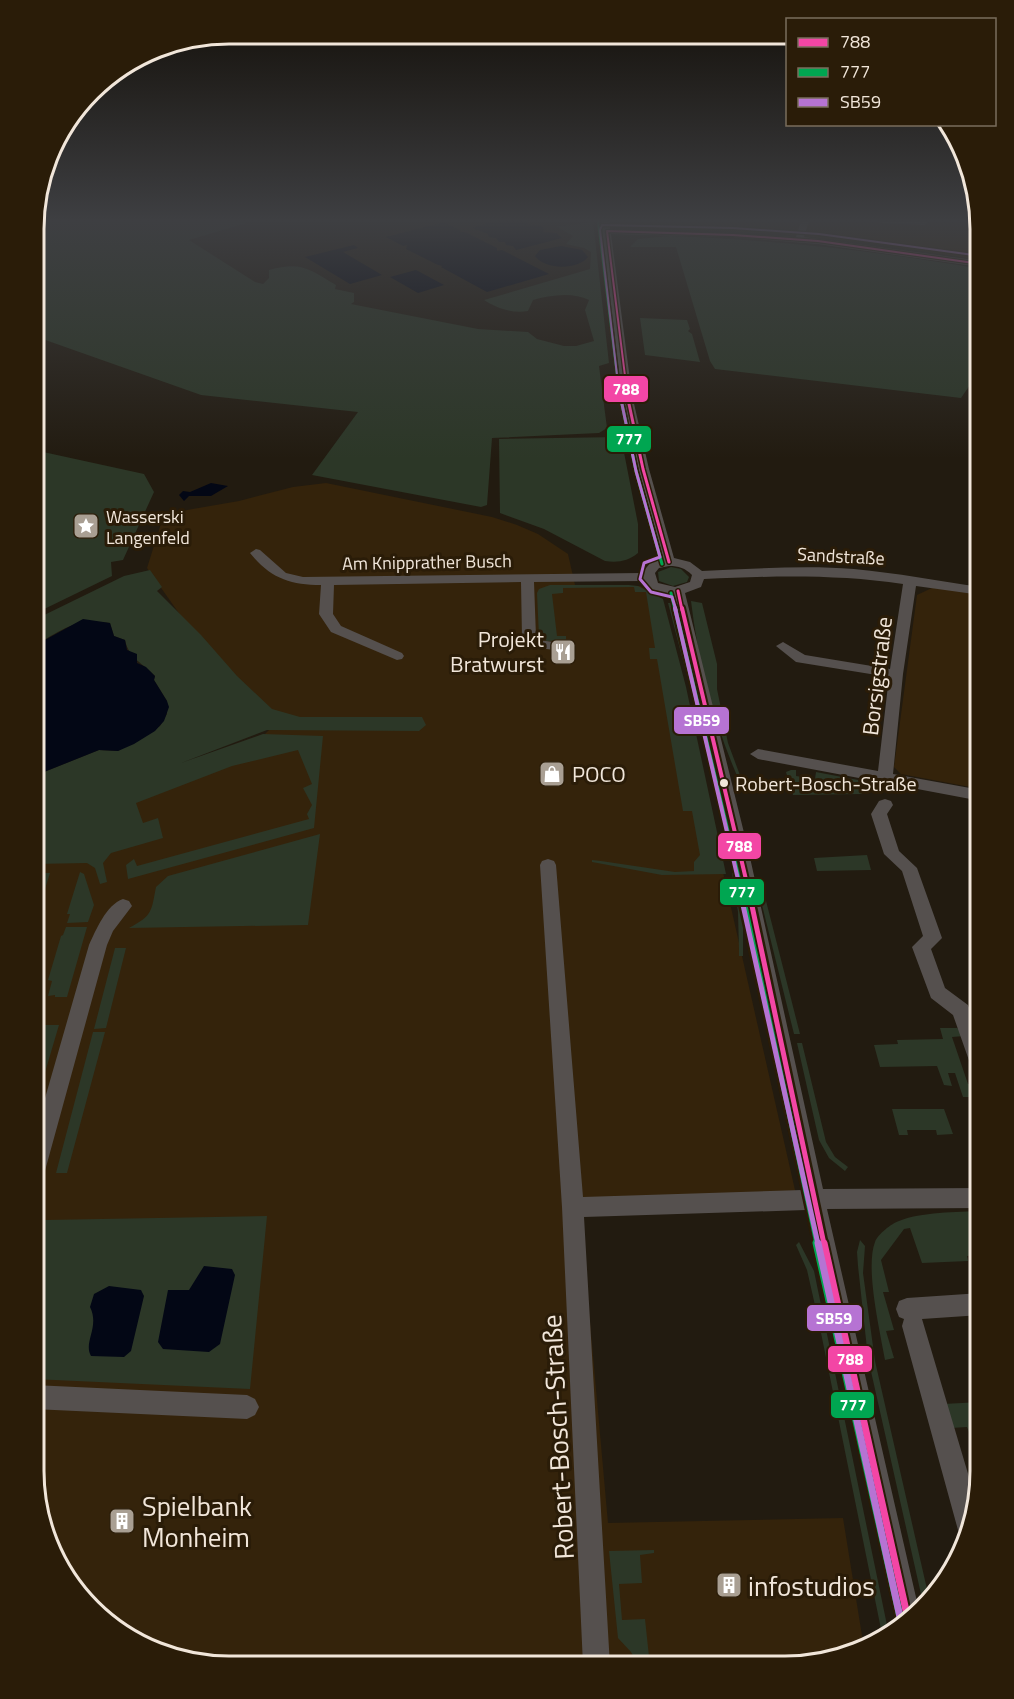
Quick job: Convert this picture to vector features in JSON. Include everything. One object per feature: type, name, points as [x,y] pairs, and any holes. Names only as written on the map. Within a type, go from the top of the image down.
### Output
[{"type":"street","points":[[616,300],[633,428],[669,562]]},
{"type":"street","name":"Am Knipprather Busch","points":[[256,553],[282,576],[303,581],[648,577]]},
{"type":"street","points":[[669,562],[688,565],[699,575],[696,584],[678,591],[662,589],[650,582],[648,577],[650,568],[669,562]]},
{"type":"street","name":"Sandstraße","points":[[699,575],[807,571],[865,573],[970,589]]},
{"type":"street","name":"Am Knipprather Busch","points":[[527,579],[529,638],[534,644],[555,646]]},
{"type":"street","name":"Borsigstraße","points":[[885,778],[896,674],[910,579]]},
{"type":"street","name":"Am Knipprather Busch","points":[[328,582],[326,614],[336,629],[397,656]]},
{"type":"street","points":[[678,591],[741,853],[814,1200],[906,1610]]},
{"type":"street","points":[[783,646],[801,659],[896,674]]},
{"type":"street","points":[[758,754],[970,794]]},
{"type":"street","points":[[885,805],[879,814],[892,854],[909,868],[933,938],[921,947],[938,993],[961,1010],[970,1035]]},
{"type":"street","name":"Robert-Bosch-Straße","points":[[548,865],[573,1206],[597,1656]]},
{"type":"street","points":[[44,1139],[98,945],[106,927],[123,906]]},
{"type":"street","points":[[573,1206],[970,1198]]},
{"type":"street","points":[[969,1490],[910,1318],[970,1306]]},
{"type":"street","points":[[44,1398],[247,1407]]},
{"type":"shaded area","points":[[211,483],[228,486],[211,496],[189,496],[184,501],[179,495],[183,491],[190,492]]},
{"type":"shaded area","points":[[326,483],[492,517],[517,525],[538,534],[568,554],[575,585],[640,586],[650,592],[663,607],[797,1199],[579,1199],[608,1523],[843,1518],[862,1638],[821,1652],[785,1656],[229,1656],[205,1654],[181,1649],[136,1631],[98,1601],[68,1563],[53,1530],[44,1482],[44,806],[129,784],[263,736],[279,720],[200,643],[147,568],[164,514],[239,501],[293,487]]},
{"type":"shaded area","points":[[934,587],[970,592],[970,787],[901,774],[894,767],[917,595]]},
{"type":"shaded area","points":[[83,619],[110,623],[114,636],[125,640],[127,650],[137,654],[137,663],[146,667],[155,676],[154,680],[169,707],[164,721],[155,731],[118,751],[99,750],[44,772],[44,640]]},
{"type":"shaded area","points":[[204,1266],[232,1269],[235,1275],[220,1344],[209,1352],[163,1349],[158,1342],[168,1290],[189,1290]]},
{"type":"shaded area","points":[[109,1286],[141,1290],[144,1296],[131,1351],[124,1357],[91,1356],[89,1351],[93,1328],[93,1314],[90,1307],[94,1294]]},
{"type":"green space","points":[[44,300],[354,300],[351,304],[478,329],[528,332],[537,339],[564,346],[576,346],[594,341],[585,310],[589,300],[602,300],[609,363],[599,366],[607,428],[599,433],[492,438],[487,505],[481,507],[312,475],[358,412],[201,395],[44,340]]},
{"type":"green space","points":[[484,300],[533,300],[528,311],[522,312],[494,306]]},
{"type":"green space","points":[[692,300],[970,300],[970,385],[961,398],[715,369],[710,361]]},
{"type":"green space","points":[[640,318],[687,320],[690,329],[688,331],[692,334],[700,362],[645,355]]},
{"type":"green space","points":[[621,437],[638,524],[638,553],[634,556],[623,561],[605,561],[544,529],[500,513],[499,439]]},
{"type":"green space","name":"Wasserski Langenfeld","points":[[44,452],[144,474],[154,492],[123,560],[111,562],[112,576],[44,609]]},
{"type":"green space","points":[[671,567],[681,569],[689,577],[687,582],[673,586],[659,581],[658,572]]},
{"type":"green space","points":[[150,570],[162,587],[157,591],[201,635],[237,676],[272,709],[300,717],[422,717],[426,725],[419,731],[267,730],[181,763],[263,734],[323,736],[314,828],[128,879],[126,865],[134,859],[137,866],[309,819],[307,814],[312,805],[303,788],[312,784],[298,750],[232,766],[136,803],[143,823],[158,818],[163,838],[111,853],[103,863],[107,882],[100,884],[95,868],[87,863],[44,864],[44,772],[99,750],[118,751],[160,726],[167,714],[167,701],[154,680],[155,676],[133,656],[125,640],[114,636],[110,623],[78,624],[61,630],[44,640],[44,615],[124,576]]},
{"type":"green space","points":[[550,585],[638,586],[663,599],[686,687],[726,874],[662,875],[592,862],[592,860],[601,861],[675,872],[694,871],[694,862],[700,855],[692,811],[683,811],[657,659],[650,659],[649,648],[655,648],[646,592],[635,592],[634,587],[563,588],[563,593],[552,594],[557,636],[566,636],[566,640],[547,641],[539,637],[537,593],[539,589]]},
{"type":"green space","points":[[691,601],[702,603],[717,664],[717,689],[728,743],[741,778],[738,778],[729,757],[708,691]]},
{"type":"green space","points":[[668,603],[671,603],[708,749],[706,749]]},
{"type":"green space","points":[[796,770],[796,776],[815,779],[816,772],[858,780],[862,794],[793,795],[786,772]]},
{"type":"green space","points":[[320,834],[308,925],[129,928],[143,920],[150,912],[156,887],[168,876]]},
{"type":"green space","points":[[867,855],[871,870],[817,871],[814,858]]},
{"type":"green space","points":[[80,872],[84,874],[94,905],[88,922],[67,923],[70,914],[67,914]]},
{"type":"green space","points":[[44,873],[50,873],[44,892]]},
{"type":"green space","points":[[732,873],[735,873],[743,917],[743,956],[739,956],[738,912]]},
{"type":"green space","points":[[759,893],[764,893],[800,1034],[794,1034]]},
{"type":"green space","points":[[66,927],[87,927],[67,997],[48,996],[52,981],[48,980],[61,936]]},
{"type":"green space","points":[[115,948],[126,948],[106,1028],[94,1029]]},
{"type":"green space","points":[[44,1025],[59,1025],[44,1076]]},
{"type":"green space","points":[[940,1028],[957,1028],[963,1032],[964,1036],[952,1037],[968,1084],[970,1084],[970,1097],[963,1097],[955,1073],[948,1073],[952,1086],[944,1085],[937,1066],[880,1067],[874,1045],[898,1044],[897,1040],[943,1039]]},
{"type":"green space","points":[[93,1032],[105,1032],[67,1173],[56,1173]]},
{"type":"green space","points":[[797,1043],[802,1043],[826,1142],[835,1157],[848,1167],[845,1171],[829,1158],[819,1140]]},
{"type":"green space","points":[[892,1109],[944,1109],[953,1134],[937,1135],[936,1130],[907,1130],[908,1135],[899,1135]]},
{"type":"green space","points":[[970,1212],[970,1256],[967,1256],[968,1261],[922,1263],[910,1228],[904,1229],[881,1260],[889,1292],[883,1292],[894,1330],[886,1331],[894,1358],[885,1360],[872,1283],[872,1253],[876,1239],[896,1222],[939,1213]]},
{"type":"green space","points":[[267,1216],[250,1389],[44,1380],[45,1220]]},
{"type":"green space","points":[[860,1240],[865,1246],[863,1273],[875,1361],[927,1588],[921,1595],[868,1358],[857,1252]]},
{"type":"green space","points":[[799,1242],[814,1271],[887,1625],[881,1629],[819,1323],[807,1270],[796,1245]]},
{"type":"green space","points":[[970,1403],[970,1432],[967,1427],[951,1428],[943,1404]]},
{"type":"green space","points":[[654,1550],[654,1553],[640,1555],[642,1583],[619,1584],[622,1620],[645,1619],[649,1656],[633,1656],[618,1638],[609,1551]]},
{"type":"transit line","name":"777","points":[[608,300],[620,397],[636,471],[662,564]]},
{"type":"transit line","name":"SB59","points":[[608,300],[620,397],[636,471],[660,557],[644,563],[640,579],[651,592],[672,597],[674,602],[761,982],[900,1616]]},
{"type":"transit line","name":"788","points":[[615,300],[627,395],[643,469],[669,562]]},
{"type":"transit line","name":"788","points":[[678,591],[741,853],[822,1235],[906,1610]]},
{"type":"transit line","name":"777","points":[[671,593],[734,855],[815,1237],[900,1616]]},
{"type":"place","name":"Wasserski Langenfeld","points":[[86,526]]},
{"type":"place","name":"Projekt Bratwurst","points":[[563,652]]},
{"type":"place","name":"POCO","points":[[552,774]]},
{"type":"place","name":"Robert-Bosch-Straße","points":[[724,783]]},
{"type":"place","name":"Spielbank Monheim","points":[[122,1521]]},
{"type":"place","name":"infostudios","points":[[729,1585]]}]
